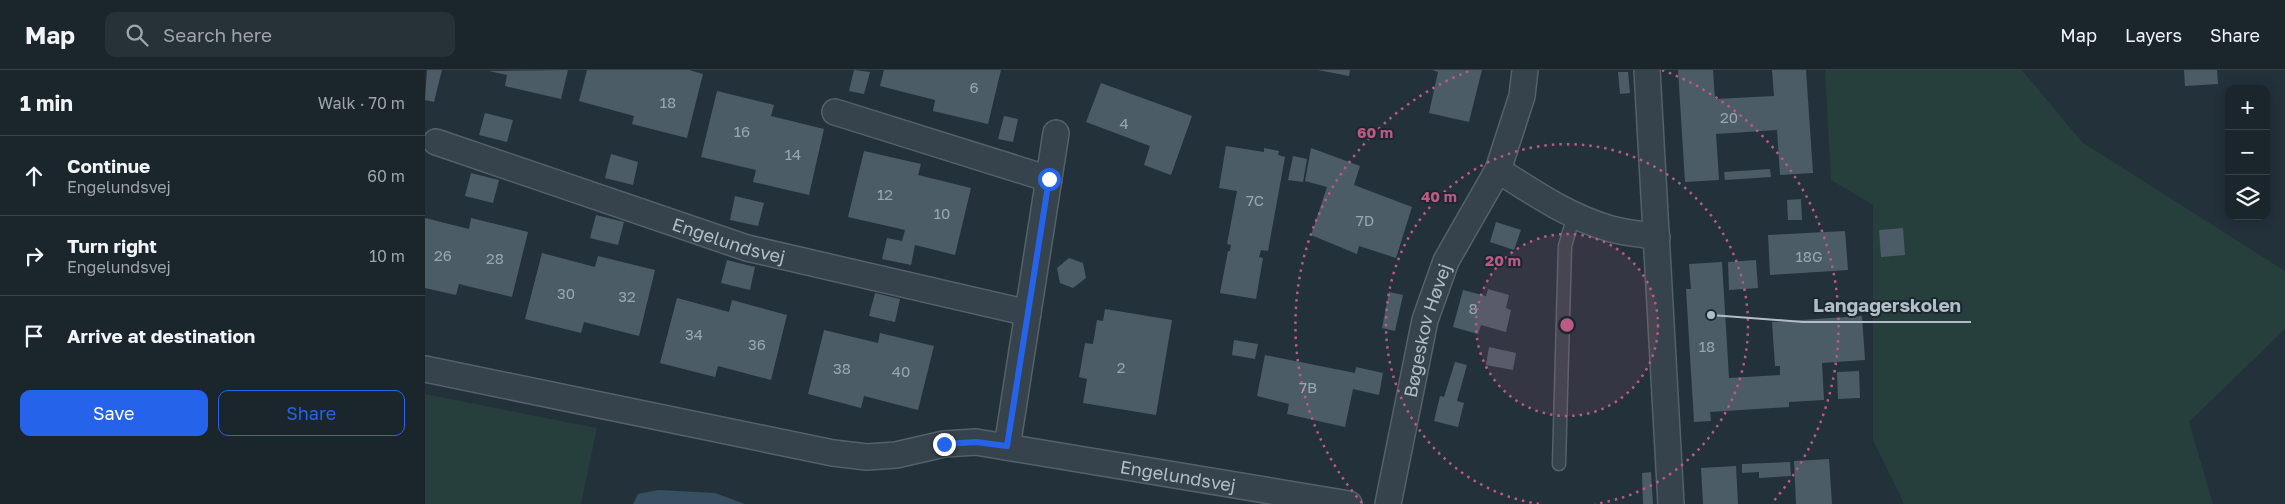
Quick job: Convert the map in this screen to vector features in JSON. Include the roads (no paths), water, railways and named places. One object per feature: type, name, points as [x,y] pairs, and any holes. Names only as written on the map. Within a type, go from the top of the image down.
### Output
[{"type":"street","name":"Bøgeskov Høvej","points":[[1388,504],[1425,320],[1447,261],[1498,170],[1522,96],[1525,70]]},
{"type":"street","points":[[1647,70],[1671,504]]},
{"type":"street","points":[[835,112],[1049,179]]},
{"type":"street","points":[[1007,446],[1056,133]]},
{"type":"street","name":"Engelundsvej","points":[[436,142],[747,248],[1028,313]]},
{"type":"street","points":[[1498,170],[1544,200],[1574,215],[1612,229],[1657,237]]},
{"type":"street","name":"Engelundsvej","points":[[425,368],[833,453],[867,457],[896,455],[944,444],[976,442],[1349,504]]},
{"type":"lane","points":[[1559,464],[1565,246],[1574,215]]},
{"type":"water","points":[[658,490],[715,493],[745,504],[633,504],[638,494]]},
{"type":"place","name":"Langagerskolen","points":[[1711,315]]}]
